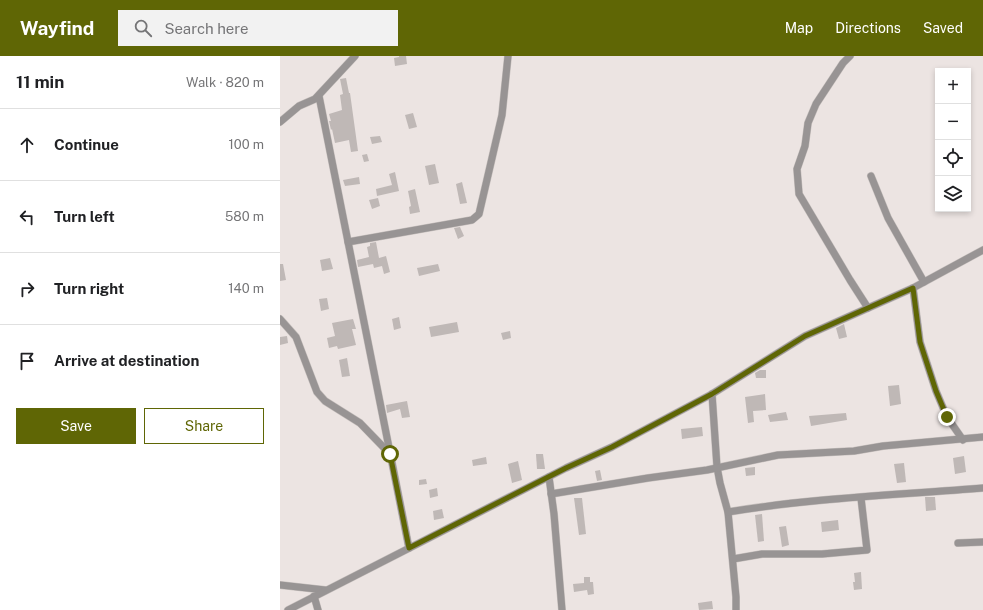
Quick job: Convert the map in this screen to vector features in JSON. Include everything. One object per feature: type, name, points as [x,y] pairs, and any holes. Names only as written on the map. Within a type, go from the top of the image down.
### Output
[{"type":"street","points":[[280,122],[298,106],[319,96],[355,56]]},
{"type":"street","points":[[348,242],[472,220],[478,214],[502,115],[508,56]]},
{"type":"street","points":[[850,56],[816,104],[808,123],[805,146],[797,169],[799,194],[868,308]]},
{"type":"street","points":[[319,96],[409,548]]},
{"type":"street","points":[[871,176],[888,218],[924,282]]},
{"type":"street","points":[[288,610],[325,590],[612,447],[712,394],[805,336],[913,288],[983,250]]},
{"type":"street","points":[[913,288],[920,342],[936,391],[947,417],[963,440]]},
{"type":"street","points":[[280,319],[296,337],[317,392],[325,401],[345,415],[360,423],[390,454]]},
{"type":"street","points":[[712,394],[720,483],[728,512],[736,610]]},
{"type":"street","points":[[551,494],[707,470],[778,455],[854,451],[883,446],[983,437]]},
{"type":"street","points":[[549,478],[554,514],[562,610]]},
{"type":"street","points":[[728,512],[772,505],[983,488]]},
{"type":"street","points":[[733,559],[762,554],[822,554],[867,550],[861,498]]},
{"type":"street","points":[[958,543],[983,542]]},
{"type":"street","points":[[280,585],[325,590]]},
{"type":"street","points":[[314,596],[318,610]]},
{"type":"building","points":[[406,56],[407,64],[395,66],[394,58]]},
{"type":"building","points":[[346,78],[350,93],[358,151],[351,152],[349,140],[335,143],[329,121],[331,121],[329,114],[342,110],[340,95],[343,94],[340,79]]},
{"type":"building","points":[[413,113],[417,127],[409,129],[405,115]]},
{"type":"building","points":[[380,136],[382,142],[372,144],[370,137]]},
{"type":"building","points":[[367,154],[369,161],[364,162],[362,155]]},
{"type":"building","points":[[435,164],[439,183],[429,185],[425,166]]},
{"type":"building","points":[[395,172],[399,191],[377,196],[376,189],[392,185],[389,174]]},
{"type":"building","points":[[359,177],[360,184],[345,186],[343,180]]},
{"type":"building","points":[[462,182],[467,203],[460,204],[456,184]]},
{"type":"building","points":[[415,189],[420,212],[410,214],[409,207],[411,206],[408,191]]},
{"type":"building","points":[[378,198],[380,206],[372,209],[369,200]]},
{"type":"building","points":[[460,227],[464,236],[458,239],[454,228]]},
{"type":"building","points":[[376,242],[379,258],[386,256],[390,272],[384,274],[382,266],[374,268],[373,264],[358,267],[357,260],[369,257],[367,247],[370,246],[370,243]]},
{"type":"building","points":[[330,258],[333,269],[322,271],[320,260]]},
{"type":"building","points":[[280,264],[283,264],[286,280],[280,281]]},
{"type":"building","points":[[438,264],[440,271],[419,276],[417,268]]},
{"type":"building","points":[[327,298],[329,309],[321,311],[319,299]]},
{"type":"building","points":[[399,317],[401,328],[394,330],[392,319]]},
{"type":"building","points":[[353,319],[356,329],[352,329],[356,345],[338,349],[337,346],[329,348],[327,338],[335,336],[332,323]]},
{"type":"building","points":[[457,322],[459,332],[431,337],[429,327]]},
{"type":"building","points":[[844,324],[847,337],[839,339],[836,328]]},
{"type":"building","points":[[510,331],[511,338],[503,340],[501,333]]},
{"type":"building","points":[[287,336],[288,343],[280,345],[280,337]]},
{"type":"building","points":[[347,358],[350,376],[342,377],[339,360]]},
{"type":"building","points":[[760,370],[766,370],[766,378],[756,378],[755,373]]},
{"type":"building","points":[[899,385],[901,404],[890,406],[888,386]]},
{"type":"building","points":[[765,394],[766,410],[753,411],[754,422],[748,423],[745,397]]},
{"type":"building","points":[[407,401],[410,417],[402,418],[400,409],[387,413],[386,405]]},
{"type":"building","points":[[786,412],[788,420],[770,422],[768,415]]},
{"type":"building","points":[[846,413],[847,420],[811,426],[809,416]]},
{"type":"building","points":[[702,427],[703,436],[682,439],[681,429]]},
{"type":"building","points":[[536,454],[543,454],[545,469],[537,469]]},
{"type":"building","points":[[964,456],[966,472],[955,474],[953,458]]},
{"type":"building","points":[[486,457],[487,464],[473,466],[472,460]]},
{"type":"building","points":[[518,461],[522,480],[512,483],[508,464]]},
{"type":"building","points":[[904,463],[906,482],[897,483],[894,464]]},
{"type":"building","points":[[755,467],[755,475],[746,476],[745,468]]},
{"type":"building","points":[[600,470],[602,480],[597,481],[595,471]]},
{"type":"building","points":[[426,479],[427,484],[419,485],[419,480]]},
{"type":"building","points":[[437,488],[438,496],[430,498],[429,490]]},
{"type":"building","points":[[925,497],[935,497],[936,510],[926,511]]},
{"type":"building","points":[[574,498],[582,498],[586,534],[579,535]]},
{"type":"building","points":[[442,509],[444,518],[434,520],[433,511]]},
{"type":"building","points":[[762,514],[764,541],[758,542],[755,515]]},
{"type":"building","points":[[838,520],[839,530],[822,532],[821,522]]},
{"type":"building","points":[[786,526],[789,545],[782,547],[779,527]]},
{"type":"building","points":[[861,572],[862,589],[854,590],[854,573]]},
{"type":"building","points":[[584,577],[590,577],[590,582],[593,582],[594,594],[588,595],[587,590],[574,592],[573,584],[584,583]]},
{"type":"building","points":[[712,601],[713,609],[699,610],[698,603]]},
{"type":"route","points":[[390,454],[409,548],[566,468],[612,447],[712,394],[805,336],[913,288],[920,342],[936,391],[947,417]]}]
